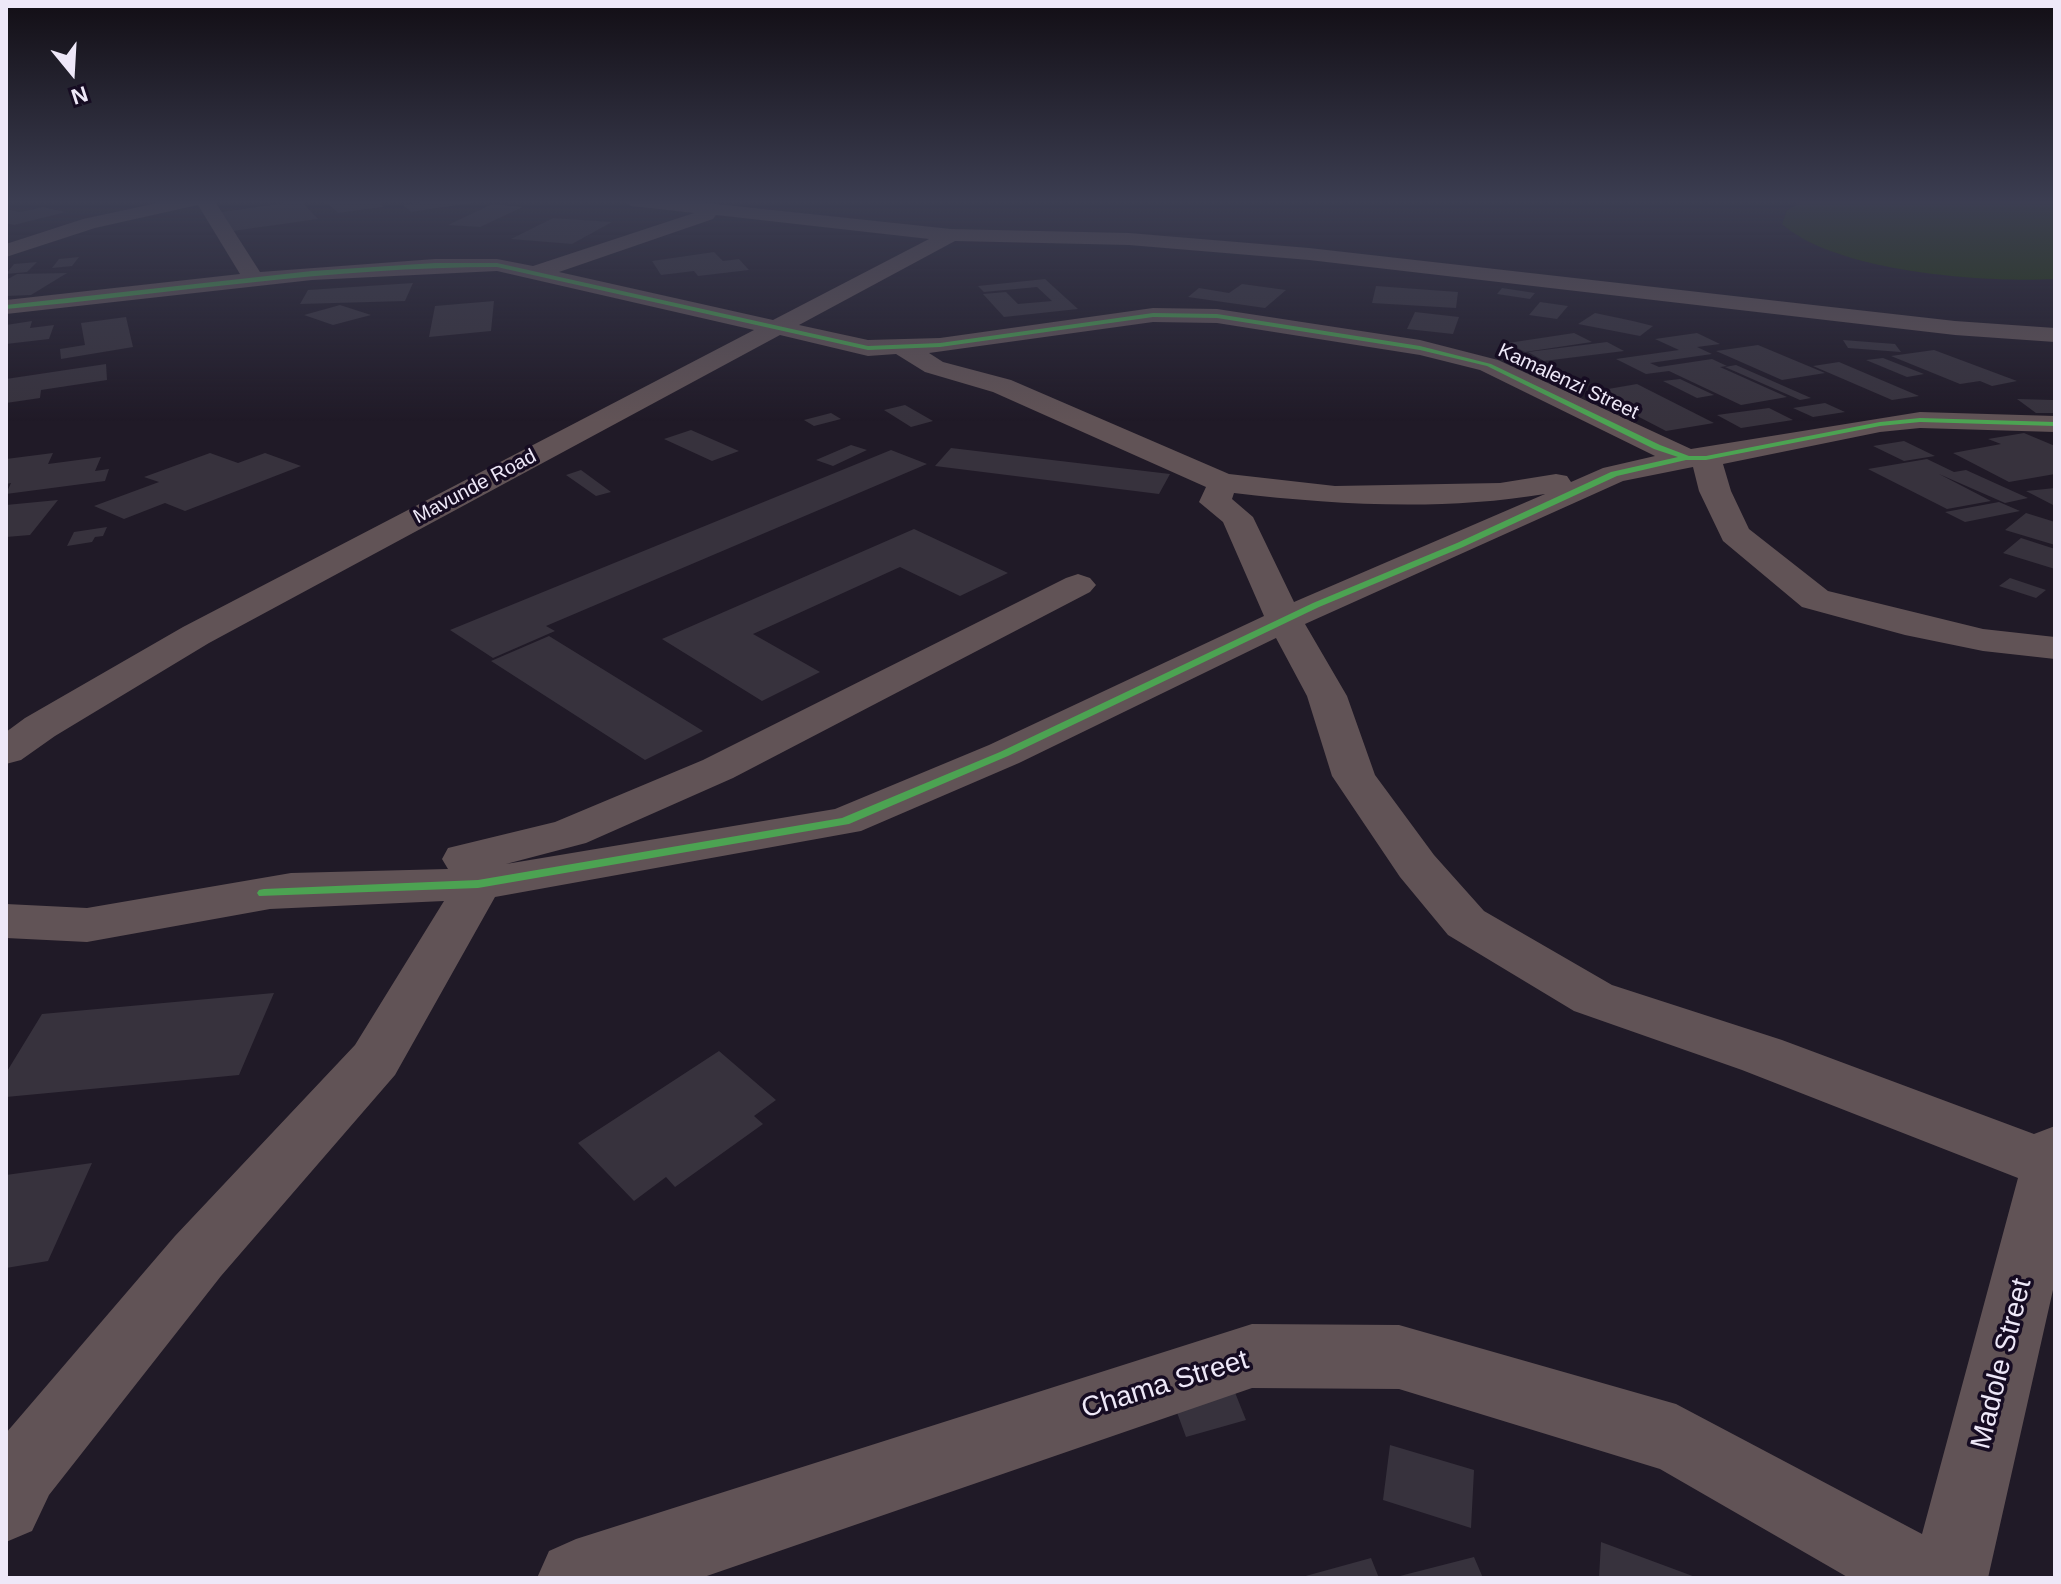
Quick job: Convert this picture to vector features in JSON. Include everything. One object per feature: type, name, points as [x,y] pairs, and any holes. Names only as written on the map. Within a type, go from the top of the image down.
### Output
[{"type":"street","points":[[250,274],[254,280]]},
{"type":"street","name":"Kamalenzi Street","points":[[6,307],[324,274]]},
{"type":"street","name":"Kamalenzi Street","points":[[546,274],[868,348],[902,348],[1153,315],[1217,316],[1420,348],[1489,365],[1657,447],[1697,458]]},
{"type":"street","name":"Mavunde Road","points":[[6,751],[40,727],[196,635],[877,274]]},
{"type":"street","points":[[1478,274],[2050,338]]},
{"type":"street","points":[[902,348],[934,367],[1002,386],[1223,483],[1335,495],[1500,492],[1880,424],[1920,420],[2055,424]]},
{"type":"street","points":[[1697,458],[1735,534],[1815,599],[1905,624],[1983,640],[2055,648]]},
{"type":"street","points":[[264,893],[478,884],[845,821],[1004,754],[1284,620],[1614,474]]},
{"type":"street","points":[[1223,483],[1215,502],[1237,517],[1284,620],[1327,696],[1354,776],[1417,866],[1466,923],[1593,998],[1762,1055],[2053,1161]]},
{"type":"street","points":[[6,921],[87,925],[264,893],[427,869],[570,833],[718,769],[1078,585]]},
{"type":"street","points":[[6,1505],[23,1469],[188,1268],[375,1060],[478,884]]},
{"type":"street","name":"Madole Street","points":[[1949,1578],[2053,1161]]},
{"type":"street","name":"Chama Street","points":[[576,1578],[671,1550],[1237,1360],[1266,1356],[1399,1357],[1676,1439],[1924,1578]]},
{"type":"green space","points":[[1935,274],[2055,274],[2055,279],[1990,279]]},
{"type":"building","points":[[17,274],[65,274],[31,295],[6,296],[6,280]]},
{"type":"building","points":[[1045,279],[1078,309],[1004,317],[983,294],[1006,292],[1018,304],[1052,301],[1037,287],[984,292],[978,286]]},
{"type":"building","points":[[413,283],[405,301],[300,304],[308,290]]},
{"type":"building","points":[[1242,284],[1286,290],[1265,308],[1188,297],[1199,288],[1229,293]]},
{"type":"building","points":[[1376,286],[1458,292],[1456,308],[1372,303]]},
{"type":"building","points":[[1502,288],[1535,293],[1530,299],[1497,294]]},
{"type":"building","points":[[494,301],[491,331],[429,337],[435,306]]},
{"type":"building","points":[[1540,302],[1568,306],[1557,319],[1529,315]]},
{"type":"building","points":[[340,305],[371,315],[333,325],[304,315]]},
{"type":"building","points":[[1415,312],[1459,317],[1453,334],[1407,329]]},
{"type":"building","points":[[1595,313],[1653,326],[1640,336],[1578,324]]},
{"type":"building","points":[[126,317],[133,347],[61,359],[60,349],[85,345],[81,323]]},
{"type":"building","points":[[32,321],[30,328],[54,325],[49,339],[6,344],[6,325]]},
{"type":"building","points":[[1574,333],[1592,342],[1525,352],[1508,343]]},
{"type":"building","points":[[1697,333],[1720,344],[1697,347],[1712,354],[1650,363],[1659,367],[1712,359],[1727,366],[1720,367],[1787,397],[1741,405],[1669,371],[1646,374],[1616,359],[1679,350],[1655,339]]},
{"type":"building","points":[[1843,340],[1895,344],[1901,352],[1848,348]]},
{"type":"building","points":[[1607,342],[1624,351],[1544,361],[1528,352]]},
{"type":"building","points":[[1758,345],[1825,373],[1782,380],[1716,351]]},
{"type":"building","points":[[1934,350],[2017,381],[1992,386],[1980,381],[1960,384],[1891,356]]},
{"type":"building","points":[[1883,358],[1924,374],[1907,377],[1866,360]]},
{"type":"building","points":[[1839,362],[1919,396],[1892,400],[1813,366]]},
{"type":"building","points":[[106,364],[107,380],[41,390],[40,398],[6,403],[6,379]]},
{"type":"building","points":[[1736,365],[1811,398],[1800,400],[1725,367]]},
{"type":"building","points":[[1680,379],[1714,395],[1697,398],[1663,381]]},
{"type":"building","points":[[1637,384],[1714,423],[1666,431],[1591,392]]},
{"type":"building","points":[[2017,399],[2053,400],[2055,413],[2036,413]]},
{"type":"building","points":[[1825,403],[1845,412],[1813,417],[1793,408]]},
{"type":"building","points":[[905,405],[933,421],[911,427],[884,410]]},
{"type":"building","points":[[1769,408],[1793,420],[1741,428],[1717,415]]},
{"type":"building","points":[[831,413],[841,419],[814,426],[804,420]]},
{"type":"building","points":[[691,430],[739,451],[712,461],[664,439]]},
{"type":"building","points":[[2024,433],[2055,446],[2055,474],[2009,482],[1953,453],[2001,444],[1988,439]]},
{"type":"building","points":[[1904,441],[1935,456],[1904,461],[1873,446]]},
{"type":"building","points":[[851,445],[867,450],[833,466],[816,460]]},
{"type":"building","points":[[951,448],[1170,474],[1159,494],[935,466]]},
{"type":"building","points":[[891,450],[927,464],[546,626],[555,631],[493,658],[450,630]]},
{"type":"building","points":[[53,453],[48,464],[101,457],[95,471],[109,469],[105,481],[6,494],[11,483],[6,484],[6,459]]},
{"type":"building","points":[[210,453],[238,463],[265,453],[301,466],[185,511],[165,503],[124,519],[94,506],[159,482],[144,477]]},
{"type":"building","points":[[1927,459],[1954,472],[1966,470],[2028,498],[2005,503],[1939,474],[1991,501],[1947,509],[1868,469]]},
{"type":"building","points":[[581,470],[611,492],[596,496],[566,475]]},
{"type":"building","points":[[2055,488],[2055,506],[2026,491]]},
{"type":"building","points":[[58,500],[30,535],[6,537],[6,505]]},
{"type":"building","points":[[1999,502],[2020,511],[1965,522],[1945,512]]},
{"type":"building","points":[[2026,513],[2055,522],[2055,545],[2005,530]]},
{"type":"building","points":[[107,527],[103,536],[95,537],[92,542],[67,546],[74,532]]},
{"type":"building","points":[[914,529],[1008,573],[960,596],[900,567],[753,634],[820,672],[762,701],[662,639]]},
{"type":"building","points":[[2021,538],[2055,549],[2055,569],[2003,553]]},
{"type":"building","points":[[2010,578],[2046,590],[2036,598],[1999,586]]},
{"type":"building","points":[[549,636],[703,731],[645,760],[491,661]]},
{"type":"building","points":[[274,993],[239,1075],[6,1097],[6,1073],[42,1014]]},
{"type":"building","points":[[719,1051],[776,1100],[754,1116],[763,1124],[675,1187],[666,1177],[634,1201],[578,1143]]},
{"type":"building","points":[[92,1163],[48,1261],[6,1268],[6,1175]]},
{"type":"building","points":[[1234,1390],[1246,1420],[1186,1437],[1175,1407]]},
{"type":"building","points":[[1390,1445],[1474,1470],[1471,1528],[1383,1500]]},
{"type":"building","points":[[1601,1542],[1698,1578],[1599,1578]]},
{"type":"building","points":[[1474,1557],[1483,1578],[1396,1578],[1396,1577]]},
{"type":"building","points":[[1371,1558],[1379,1578],[1302,1578],[1302,1577]]},
{"type":"cycle path","points":[[6,307],[304,274]]},
{"type":"cycle path","points":[[537,274],[868,348],[940,345],[1153,315],[1217,316],[1420,348],[1489,365],[1657,447],[1688,458],[1706,458],[1880,424],[1920,420],[2055,424]]},
{"type":"cycle path","points":[[264,893],[478,884],[845,821],[1004,754],[1316,605],[1460,545],[1614,474],[1684,458]]}]
